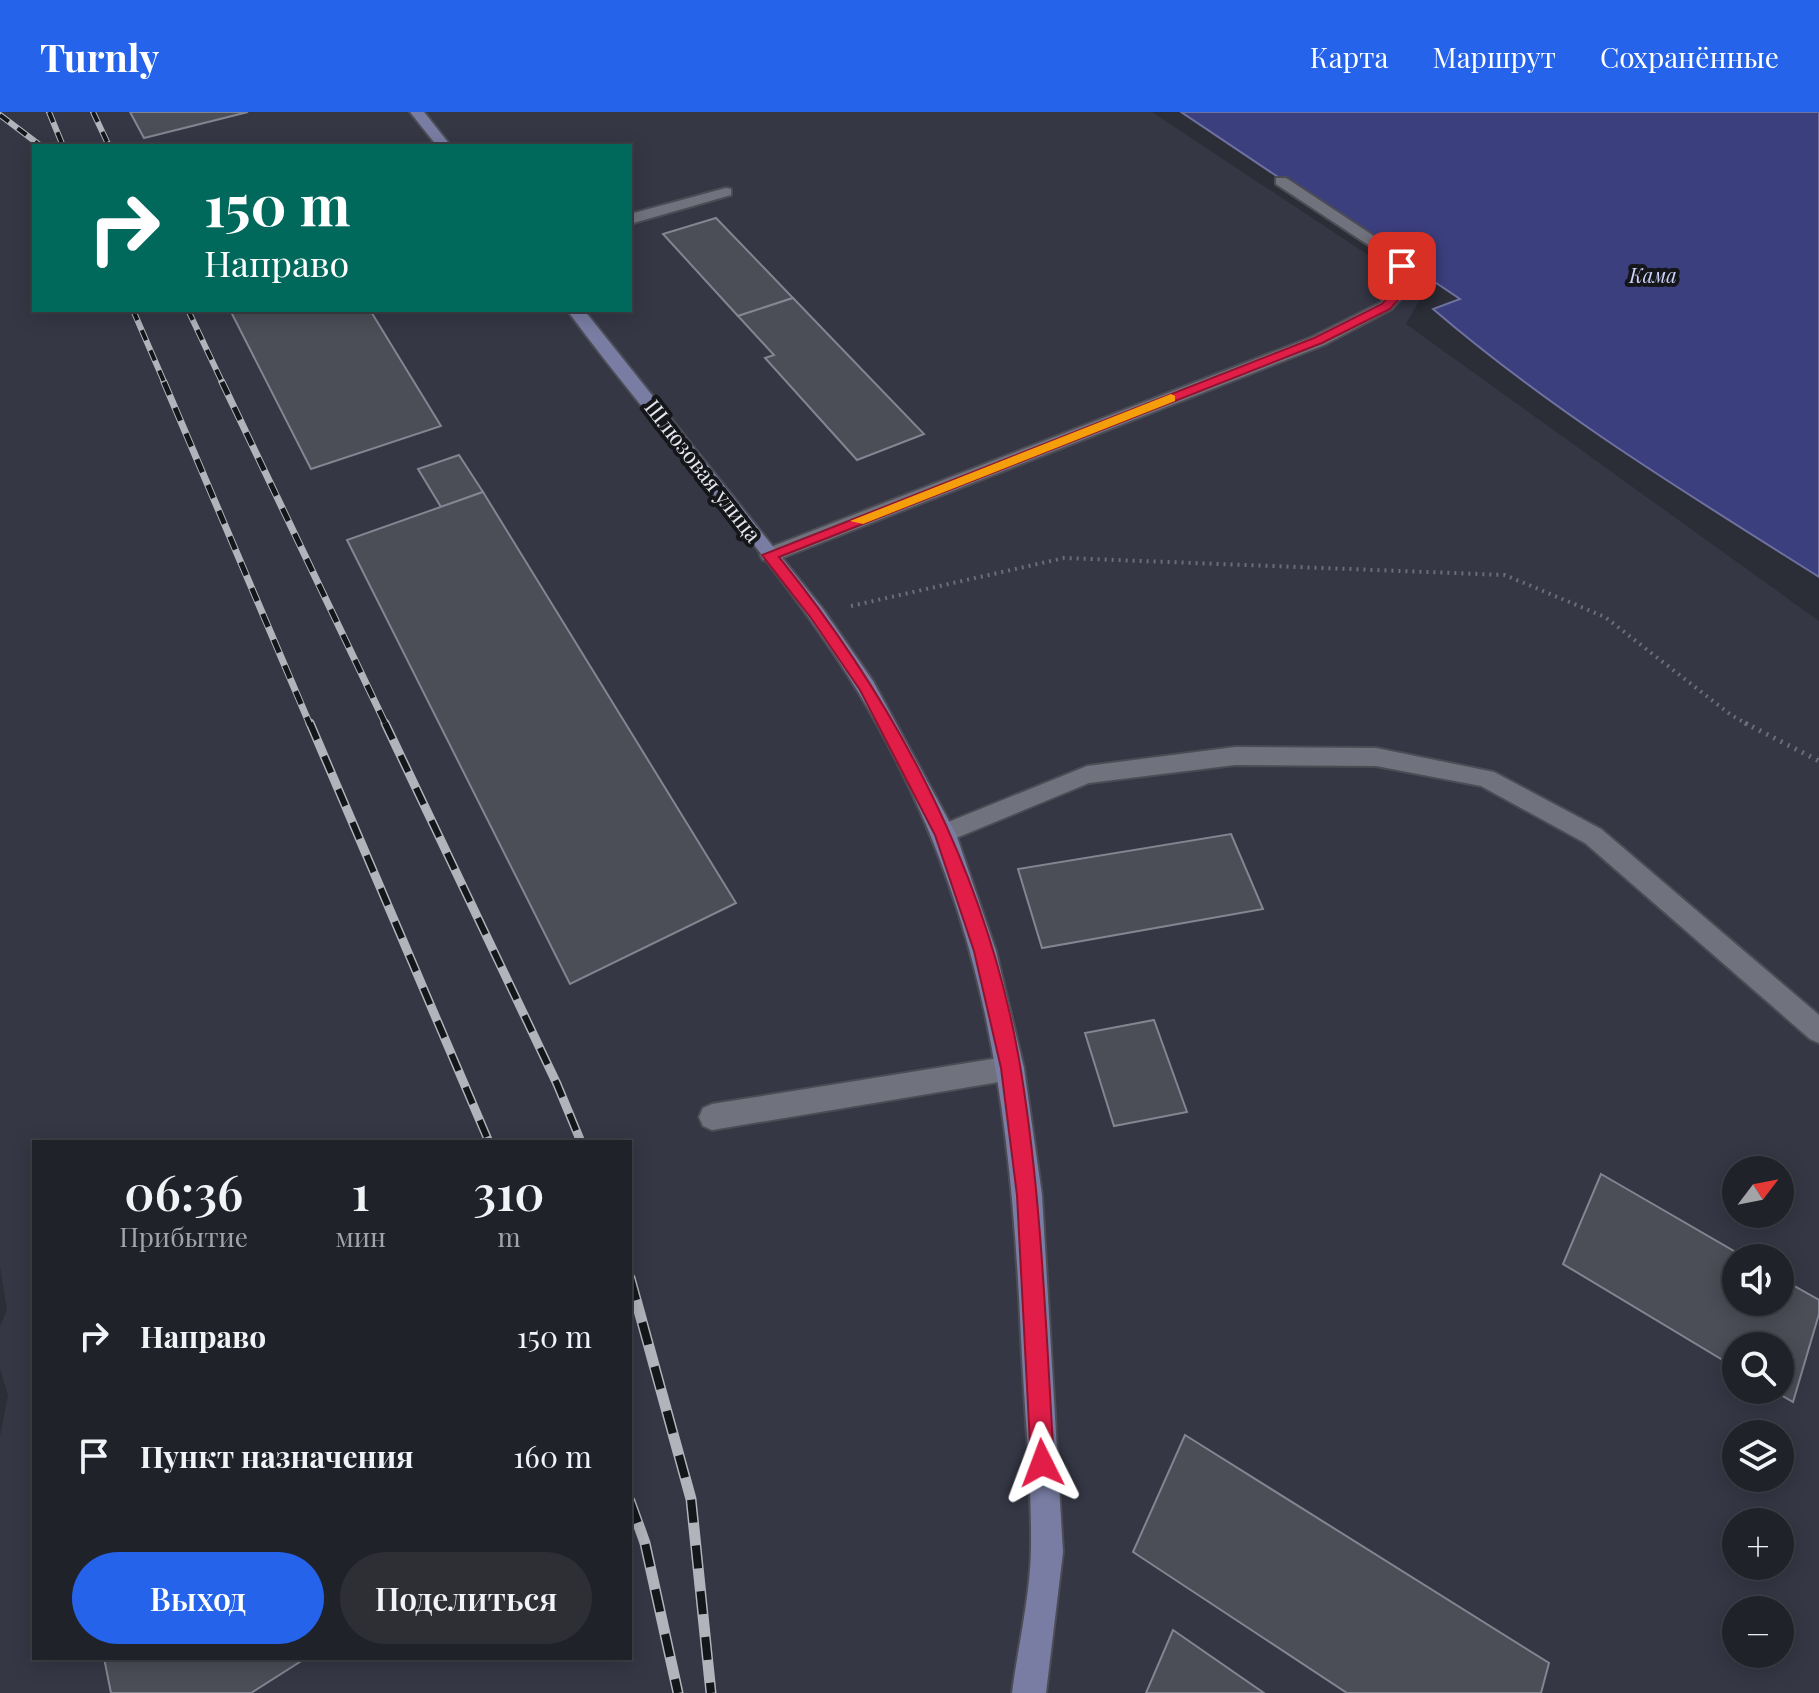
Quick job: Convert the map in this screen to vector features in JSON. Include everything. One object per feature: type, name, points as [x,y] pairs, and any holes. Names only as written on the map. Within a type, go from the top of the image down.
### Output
[{"type":"street","points":[[417,112],[442,144]]},
{"type":"street","name":"Шлюзовая улица","points":[[577,312],[816,614],[866,687],[944,834],[984,951],[1011,1068],[1028,1195],[1047,1552],[1029,1693]]},
{"type":"lane","points":[[770,555],[1318,341],[1386,306],[1403,288],[1402,266],[1384,249],[1281,181]]},
{"type":"lane","points":[[632,218],[726,192]]},
{"type":"lane","points":[[944,834],[1087,775],[1235,756],[1376,757],[1486,778],[1593,836],[1819,1031]]},
{"type":"lane","points":[[712,1117],[1011,1068]]},
{"type":"path","points":[[816,614],[1064,558],[1505,575],[1605,617],[1731,715],[1819,761]]},
{"type":"shaded area","points":[[0,112],[1152,112],[1424,292],[1406,324],[1819,621],[1819,1693],[0,1693],[0,1436],[8,1395],[0,1369],[0,1326],[7,1310],[0,1267]]},
{"type":"water","name":"Кама","points":[[1181,112],[1819,112],[1819,577],[1621,450],[1525,383],[1433,309],[1460,299]]},
{"type":"building","points":[[130,112],[248,112],[144,138]]},
{"type":"building","points":[[716,218],[793,298],[738,316],[663,234]]},
{"type":"building","points":[[793,298],[924,434],[857,460],[765,358],[774,355],[738,316]]},
{"type":"building","points":[[231,312],[371,312],[441,426],[311,469]]},
{"type":"building","points":[[459,455],[483,492],[441,507],[418,469]]},
{"type":"building","points":[[483,492],[736,903],[570,984],[347,540]]},
{"type":"building","points":[[1231,834],[1263,909],[1042,948],[1018,869]]},
{"type":"building","points":[[1154,1020],[1187,1112],[1114,1126],[1085,1033]]},
{"type":"building","points":[[1601,1174],[1722,1244],[1722,1316],[1794,1316],[1794,1286],[1819,1300],[1819,1314],[1794,1399],[1794,1332],[1722,1332],[1722,1360],[1563,1264]]},
{"type":"building","points":[[1185,1435],[1549,1663],[1541,1693],[1347,1693],[1133,1552]]},
{"type":"building","points":[[1173,1630],[1264,1693],[1146,1693]]},
{"type":"building","points":[[104,1660],[303,1660],[251,1693],[111,1693]]},
{"type":"railway","points":[[49,112],[62,144]]},
{"type":"railway","points":[[93,112],[108,144]]},
{"type":"railway","points":[[0,115],[38,144]]},
{"type":"railway","points":[[134,312],[165,384]]},
{"type":"railway","points":[[189,312],[223,384]]},
{"type":"railway","points":[[164,382],[310,725]]},
{"type":"railway","points":[[222,382],[386,725]]},
{"type":"railway","points":[[310,723],[488,1140]]},
{"type":"railway","points":[[385,723],[557,1084],[580,1140]]},
{"type":"railway","points":[[632,1285],[691,1499],[711,1693]]},
{"type":"railway","points":[[632,1507],[645,1543],[678,1693]]},
{"type":"slow traffic","points":[[857,521],[1171,398]]},
{"type":"route","points":[[1042,1463],[1028,1195],[1011,1068],[984,951],[944,834],[866,687],[816,614],[770,555],[1318,341],[1386,306],[1403,288],[1402,266]]}]
